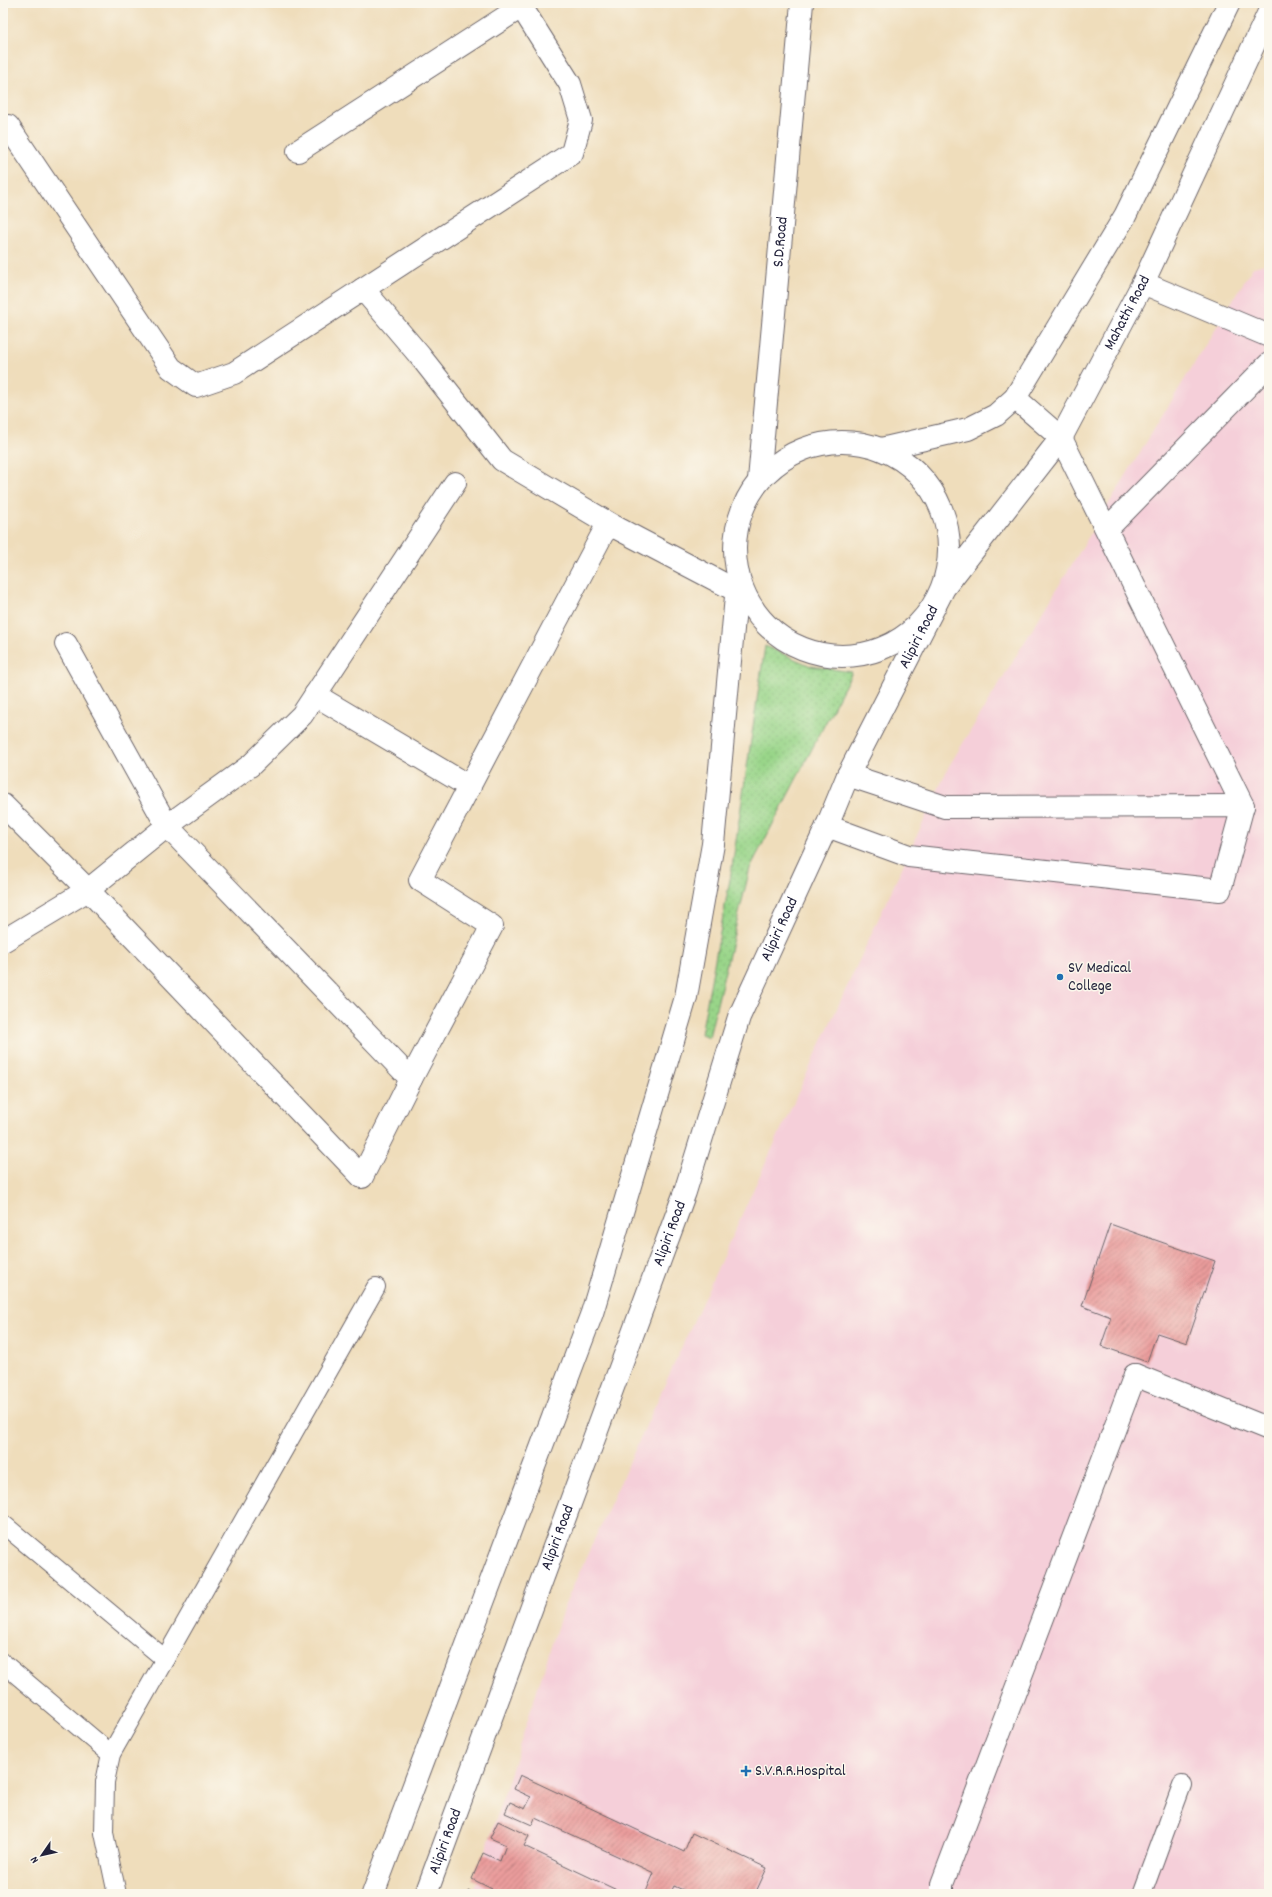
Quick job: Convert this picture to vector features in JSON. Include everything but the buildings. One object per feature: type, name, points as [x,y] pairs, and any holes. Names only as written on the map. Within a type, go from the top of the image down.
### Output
[{"type":"street","name":"S.D.Road","points":[[759,480],[802,3]]},
{"type":"street","points":[[881,449],[968,429],[996,415],[1014,398],[1125,216],[1228,3]]},
{"type":"street","points":[[8,126],[171,368],[196,386],[234,373],[572,152],[581,120],[570,84],[520,5],[298,151]]},
{"type":"street","name":"Mahathi Road","points":[[944,588],[1061,438],[1143,283],[1269,12]]},
{"type":"street","points":[[1143,283],[1269,336]]},
{"type":"street","points":[[363,289],[420,356],[502,460],[615,527],[737,583],[751,606],[774,631],[803,649],[836,656],[869,654],[900,640],[925,618],[944,588],[949,557],[946,523],[933,492],[911,467],[881,449],[849,442],[815,445],[785,458],[759,480],[742,509],[735,542],[737,583],[714,844],[686,997],[592,1313],[373,1894]]},
{"type":"street","points":[[1107,529],[1269,364]]},
{"type":"street","points":[[827,826],[910,856],[1220,890],[1243,806],[1061,438],[1014,398]]},
{"type":"street","points":[[3,941],[88,890],[167,826],[251,765],[302,715],[455,483]]},
{"type":"street","points":[[3,805],[88,890],[362,1177],[411,1079],[492,926],[420,880],[603,533],[608,529],[615,527]]},
{"type":"street","name":"Alipiri Road","points":[[426,1894],[685,1192],[739,1017],[827,826],[848,775],[944,588]]},
{"type":"street","points":[[66,644],[167,826],[411,1079]]},
{"type":"street","points":[[315,695],[470,787]]},
{"type":"street","points":[[848,775],[945,807],[1243,806]]},
{"type":"street","points":[[942,1894],[942,1884],[1135,1375],[1269,1429]]},
{"type":"lane","points":[[117,1894],[104,1833],[105,1782],[111,1754],[376,1287]]},
{"type":"lane","points":[[3,1524],[165,1659]]},
{"type":"lane","points":[[3,1663],[111,1754]]},
{"type":"lane","points":[[1142,1894],[1182,1785]]},
{"type":"shaded area","name":"SV Medical College","points":[[1269,263],[1269,1894],[472,1894],[564,1606],[754,1188],[949,766],[1253,267]]},
{"type":"green space","points":[[765,646],[811,666],[852,672],[750,868],[709,1037],[701,1034],[731,874]]},
{"type":"place","name":"SV Medical College","points":[[1060,977]]},
{"type":"place","name":"S.V.R.R.Hospital","points":[[746,1771]]}]
